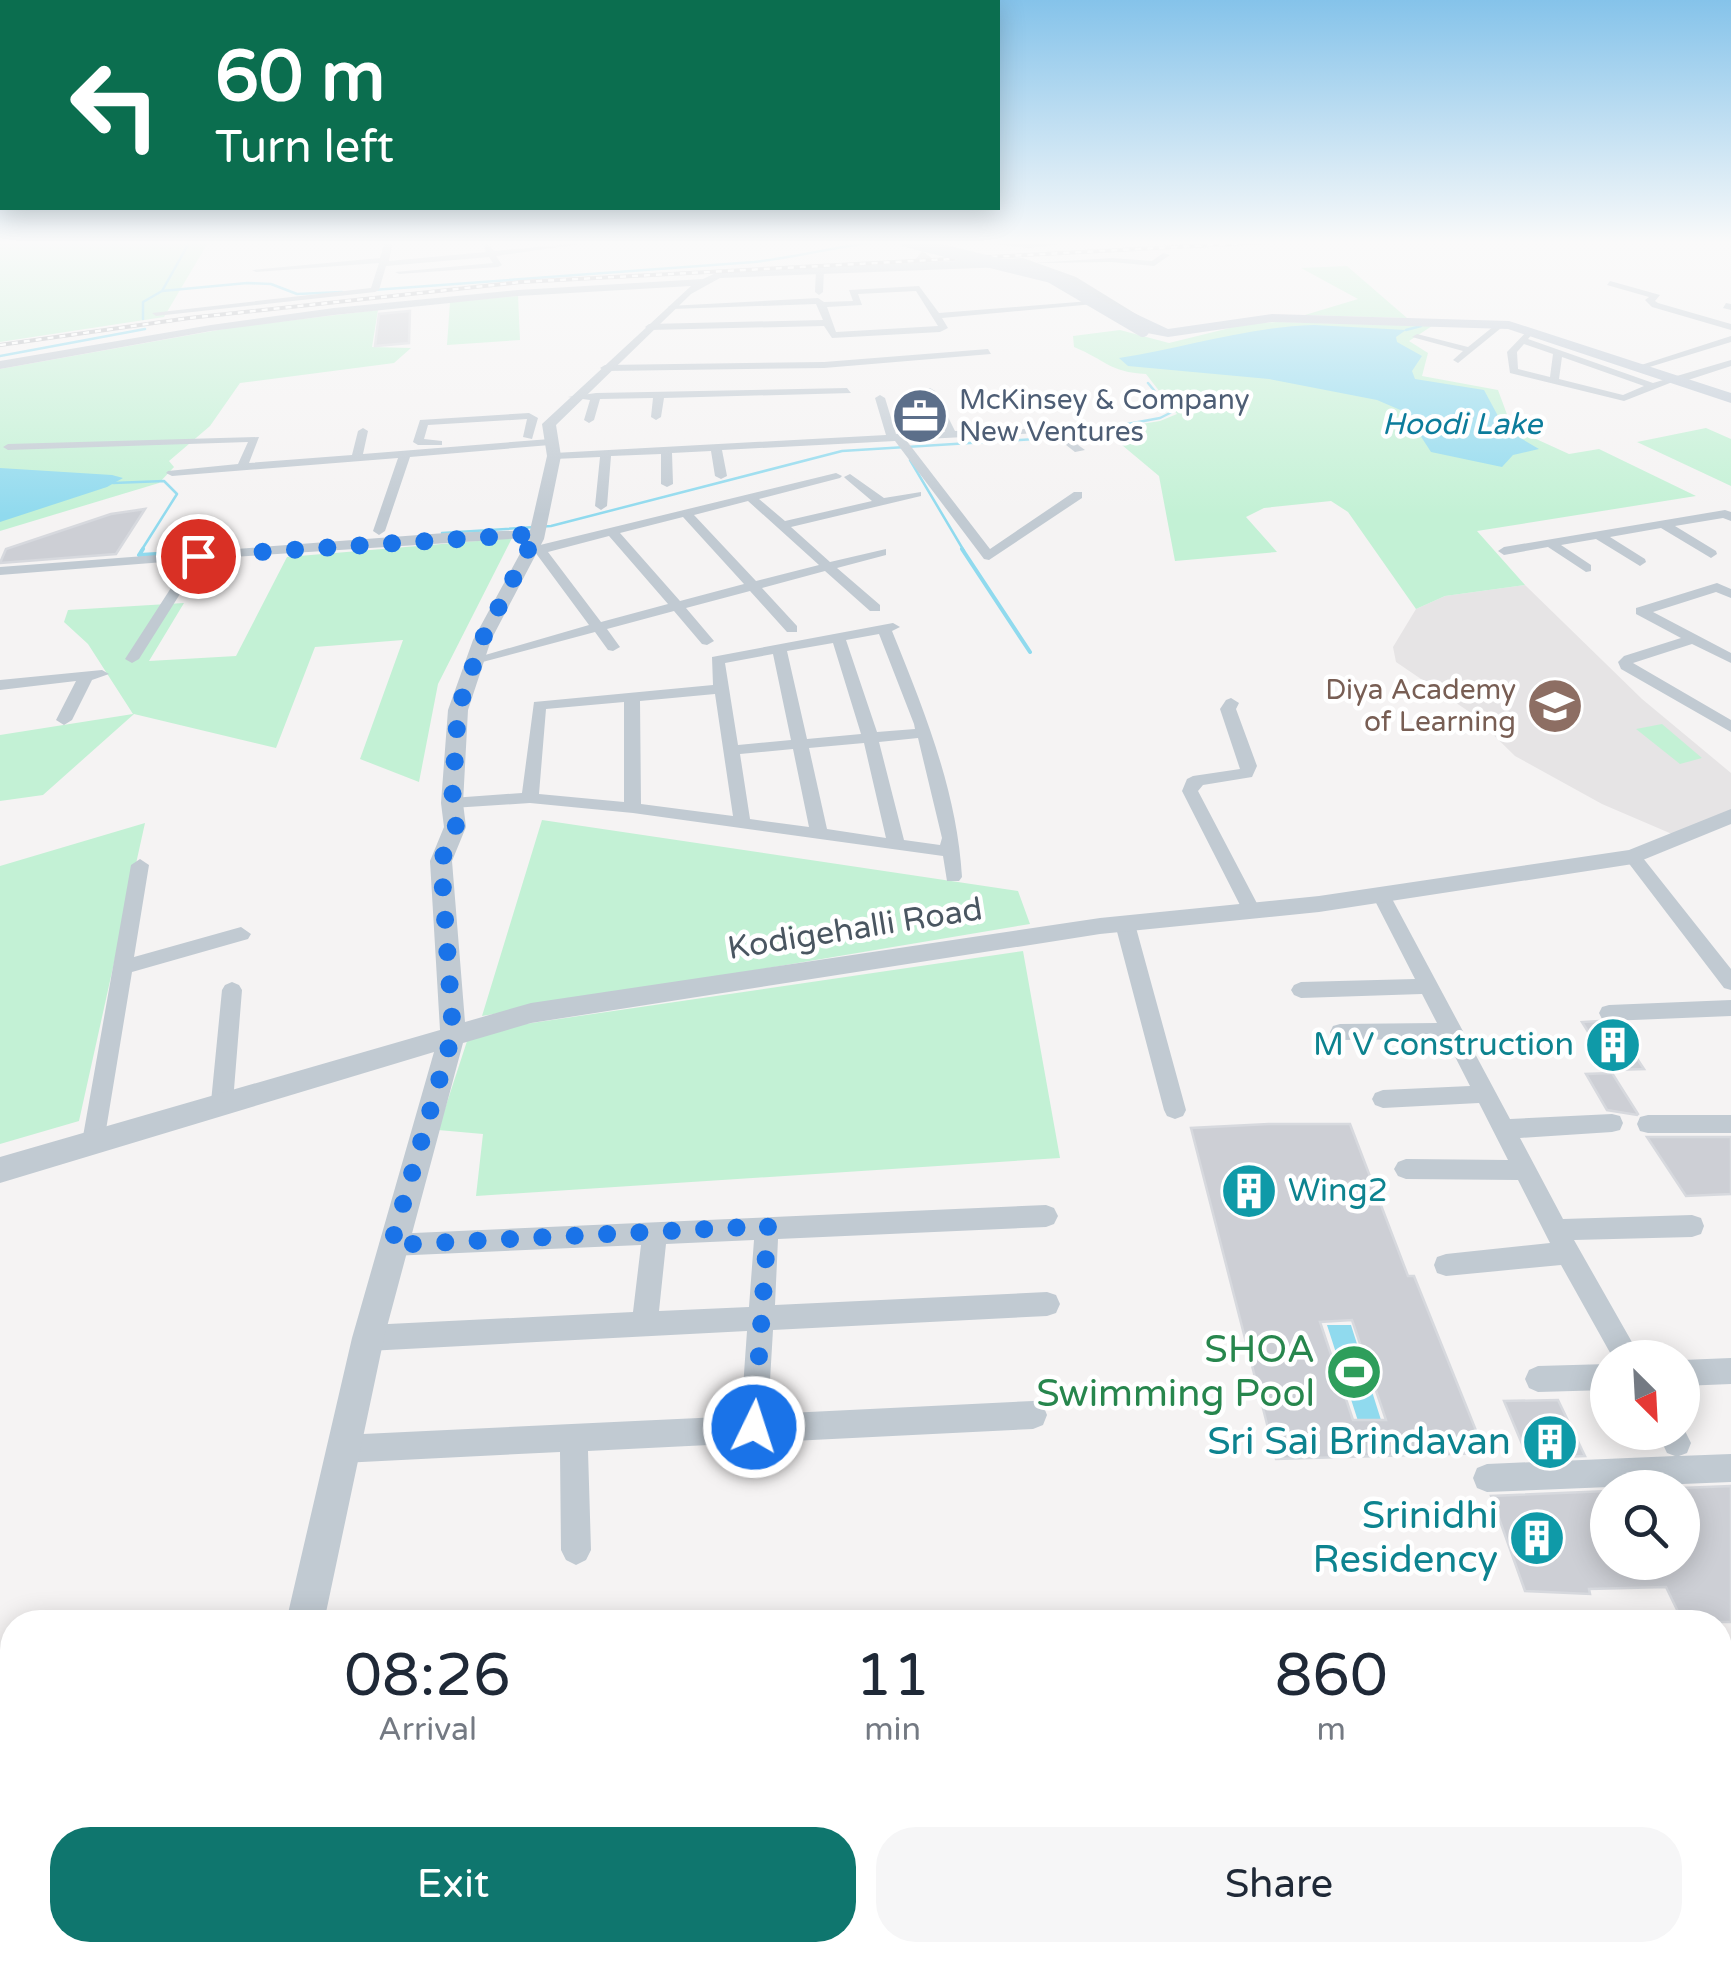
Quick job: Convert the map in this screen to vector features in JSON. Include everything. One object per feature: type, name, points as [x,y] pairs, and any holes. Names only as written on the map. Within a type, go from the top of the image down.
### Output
[{"type":"main road","points":[[1521,333],[1731,398]]},
{"type":"street","points":[[0,365],[184,333]]},
{"type":"street","points":[[308,1610],[391,1245],[453,1033],[441,861],[456,827],[452,803],[458,710],[475,660],[537,530],[551,445],[549,424],[643,333]]},
{"type":"street","points":[[684,333],[684,340]]},
{"type":"street","points":[[721,339],[722,333]]},
{"type":"street","points":[[764,333],[764,338]]},
{"type":"street","points":[[799,333],[800,337]]},
{"type":"street","points":[[831,333],[878,333]]},
{"type":"street","points":[[1450,333],[1482,340]]},
{"type":"street","points":[[1458,360],[1491,333]]},
{"type":"street","points":[[1653,386],[1558,353],[1526,335],[1512,352],[1513,371],[1624,398],[1731,363]]},
{"type":"street","points":[[1417,338],[1470,350]]},
{"type":"street","points":[[1640,368],[1731,339]]},
{"type":"street","points":[[573,397],[660,389],[717,400],[824,365],[887,365],[988,352]]},
{"type":"street","points":[[1554,381],[1558,353]]},
{"type":"street","points":[[824,365],[825,382]]},
{"type":"street","points":[[702,384],[706,366]]},
{"type":"street","points":[[605,368],[747,366],[782,379],[847,391]]},
{"type":"street","points":[[744,383],[747,366]]},
{"type":"street","points":[[656,418],[665,367]]},
{"type":"street","points":[[1584,388],[1613,372]]},
{"type":"street","points":[[780,408],[782,379]]},
{"type":"street","points":[[930,391],[951,434]]},
{"type":"street","points":[[590,420],[596,396]]},
{"type":"street","points":[[880,398],[901,443],[989,556],[1078,495]]},
{"type":"street","points":[[529,416],[533,418],[528,437],[524,440],[418,442],[426,421],[529,416]]},
{"type":"street","points":[[528,437],[551,445],[606,453],[901,443],[951,434],[1040,430],[1061,436],[1079,450]]},
{"type":"street","points":[[356,458],[364,431]]},
{"type":"street","points":[[8,447],[254,439],[242,467]]},
{"type":"street","points":[[172,473],[551,445]]},
{"type":"street","points":[[716,447],[720,476]]},
{"type":"street","points":[[666,450],[668,484]]},
{"type":"street","points":[[601,506],[606,453]]},
{"type":"street","points":[[379,530],[405,454]]},
{"type":"street","points":[[612,646],[541,552],[551,544],[843,476],[881,502]]},
{"type":"street","points":[[781,526],[917,494]]},
{"type":"street","points":[[749,496],[875,608]]},
{"type":"street","points":[[686,512],[792,629]]},
{"type":"street","points":[[1504,551],[1725,514],[1731,517]]},
{"type":"street","points":[[1663,524],[1710,554]]},
{"type":"street","points":[[0,571],[537,530]]},
{"type":"street","points":[[612,530],[680,604],[707,641]]},
{"type":"street","points":[[1598,535],[1640,562]]},
{"type":"street","points":[[1550,543],[1586,568]]},
{"type":"street","points":[[475,660],[881,552]]},
{"type":"street","points":[[132,660],[198,556]]},
{"type":"street","points":[[1726,588],[1640,611],[1731,659]]},
{"type":"street","points":[[742,822],[717,660],[888,628],[924,734],[952,838],[953,876]]},
{"type":"street","points":[[838,637],[870,736],[896,844]]},
{"type":"street","points":[[1694,640],[1629,659],[1626,666],[1731,727]]},
{"type":"street","points":[[780,648],[818,832]]},
{"type":"street","points":[[0,700],[5,684],[94,675],[64,720]]},
{"type":"street","points":[[530,798],[538,705],[722,689]]},
{"type":"street","points":[[632,696],[633,808]]},
{"type":"street","points":[[1231,703],[1228,709],[1248,766],[1246,773],[1199,780],[1192,783],[1190,791],[1252,910]]},
{"type":"street","points":[[731,750],[924,734]]},
{"type":"street","points":[[452,803],[530,798],[742,822],[940,851],[950,848]]},
{"type":"street","name":"Kodigehalli Road","points":[[0,1170],[531,1013],[1125,924],[1380,895],[1634,857],[1731,816]]},
{"type":"street","points":[[1634,857],[1731,983]]},
{"type":"street","points":[[93,1142],[140,865]]},
{"type":"street","points":[[1380,895],[1506,1128],[1568,1254],[1618,1340]]},
{"type":"street","points":[[1125,924],[1176,1110]]},
{"type":"street","points":[[123,967],[242,934]]},
{"type":"street","points":[[1301,990],[1430,986]]},
{"type":"street","points":[[222,1102],[232,990]]},
{"type":"street","points":[[1610,1012],[1731,1008]]},
{"type":"street","points":[[1340,1032],[1454,1031]]},
{"type":"street","points":[[1383,1099],[1487,1094]]},
{"type":"street","points":[[1506,1128],[1612,1123]]},
{"type":"street","points":[[1648,1124],[1731,1124]]},
{"type":"street","points":[[1406,1170],[1526,1170]]},
{"type":"street","points":[[391,1245],[1046,1216]]},
{"type":"street","points":[[754,1427],[768,1226]]},
{"type":"street","points":[[1556,1230],[1692,1226]]},
{"type":"street","points":[[645,1324],[655,1231]]},
{"type":"street","points":[[1446,1265],[1568,1254]]},
{"type":"street","points":[[368,1338],[1047,1304]]},
{"type":"street","points":[[1700,1372],[1731,1371]]},
{"type":"street","points":[[1538,1380],[1590,1378]]},
{"type":"street","points":[[342,1449],[1033,1415]]},
{"type":"street","points":[[574,1436],[576,1550]]},
{"type":"street","points":[[1487,1478],[1731,1468]]},
{"type":"shaded area","name":"Diya Academy of Learning","points":[[1525,585],[1642,699],[1731,773],[1731,814],[1679,837],[1602,804],[1515,756],[1471,713],[1396,662],[1393,647],[1416,609],[1445,596]]},
{"type":"green space","points":[[0,333],[62,333],[0,342]]},
{"type":"green space","points":[[204,333],[374,333],[372,347],[411,348],[394,363],[240,383],[210,426],[169,461],[174,467],[159,483],[0,531],[0,369]]},
{"type":"green space","points":[[448,333],[520,333],[520,340],[447,345]]},
{"type":"green space","points":[[1129,333],[1169,343],[1211,333],[1422,333],[1409,341],[1428,353],[1422,376],[1498,390],[1512,428],[1569,454],[1599,449],[1696,496],[1477,531],[1525,585],[1445,596],[1416,609],[1348,512],[1331,501],[1264,508],[1246,517],[1277,552],[1175,561],[1159,476],[1104,430],[1160,421],[1177,414],[1146,374],[1115,368],[1074,347],[1073,336]]},
{"type":"green space","points":[[1706,428],[1731,439],[1731,486],[1637,442]]},
{"type":"green space","points":[[512,538],[438,684],[419,782],[360,759],[403,640],[315,647],[276,748],[134,714],[43,795],[0,801],[0,735],[133,714],[88,644],[64,622],[68,610],[184,603],[149,661],[236,656],[287,557]]},
{"type":"green space","points":[[1662,724],[1702,758],[1680,764],[1636,729]]},
{"type":"green space","points":[[542,820],[1018,891],[1030,924],[482,1016]]},
{"type":"green space","points":[[145,823],[79,1121],[0,1144],[0,866]]},
{"type":"green space","points":[[1023,951],[1060,1158],[476,1196],[483,1134],[438,1130],[470,1032]]},
{"type":"water","name":"Hoodi Lake","points":[[1402,333],[1396,337],[1397,342],[1422,356],[1412,371],[1415,379],[1484,390],[1505,429],[1539,449],[1513,455],[1502,467],[1431,452],[1405,412],[1377,400],[1269,379],[1128,366],[1119,358],[1240,334]]},
{"type":"water","points":[[0,468],[123,478],[107,487],[0,522]]},
{"type":"water","name":"SHOA Swimming Pool","points":[[1327,1325],[1351,1325],[1381,1420],[1358,1421]]},
{"type":"building","points":[[377,333],[409,333],[409,343],[375,346]]},
{"type":"building","points":[[145,509],[116,554],[0,563],[6,549],[111,514]]},
{"type":"building","name":"M V construction","points":[[1582,1022],[1615,1025],[1644,1069],[1612,1070]]},
{"type":"building","points":[[1612,1073],[1637,1115],[1607,1110],[1586,1074]]},
{"type":"building","points":[[1350,1124],[1408,1276],[1414,1276],[1485,1453],[1276,1459],[1191,1128]],"holes":[[[1352,1320],[1386,1420],[1353,1420],[1320,1322]]]},
{"type":"building","points":[[1647,1137],[1731,1137],[1731,1194],[1686,1196]]},
{"type":"building","name":"Sri Sai Brindavan","points":[[1558,1400],[1585,1456],[1528,1458],[1504,1401]]},
{"type":"building","points":[[1731,1486],[1731,1610],[1677,1610],[1666,1587],[1589,1589],[1590,1594],[1525,1591],[1491,1496],[1590,1492],[1590,1580],[1700,1580],[1700,1487]]},
{"type":"waterway","points":[[0,356],[126,333]]},
{"type":"waterway","points":[[442,533],[551,526],[842,451],[1051,438],[1160,418],[1172,412],[1148,383]]},
{"type":"waterway","points":[[910,460],[964,551]]},
{"type":"waterway","points":[[113,483],[164,481],[177,494],[141,551]]},
{"type":"waterway","points":[[143,549],[139,555],[192,552]]},
{"type":"waterway","points":[[962,549],[1030,652]]},
{"type":"railway","points":[[0,345],[87,333]]},
{"type":"place","name":"McKinsey & Company New Ventures","points":[[920,416]]},
{"type":"place","name":"Diya Academy of Learning","points":[[1555,706]]},
{"type":"place","name":"M V construction","points":[[1613,1045]]},
{"type":"place","name":"Wing2","points":[[1249,1191]]},
{"type":"place","name":"SHOA Swimming Pool","points":[[1354,1372]]},
{"type":"place","name":"Sri Sai Brindavan","points":[[1550,1442]]},
{"type":"place","name":"Srinidhi Residency","points":[[1537,1538]]},
{"type":"route","points":[[198,556],[536,534],[482,640],[458,710],[452,803],[456,827],[441,861],[453,1033],[391,1245],[768,1226],[754,1427]]}]
